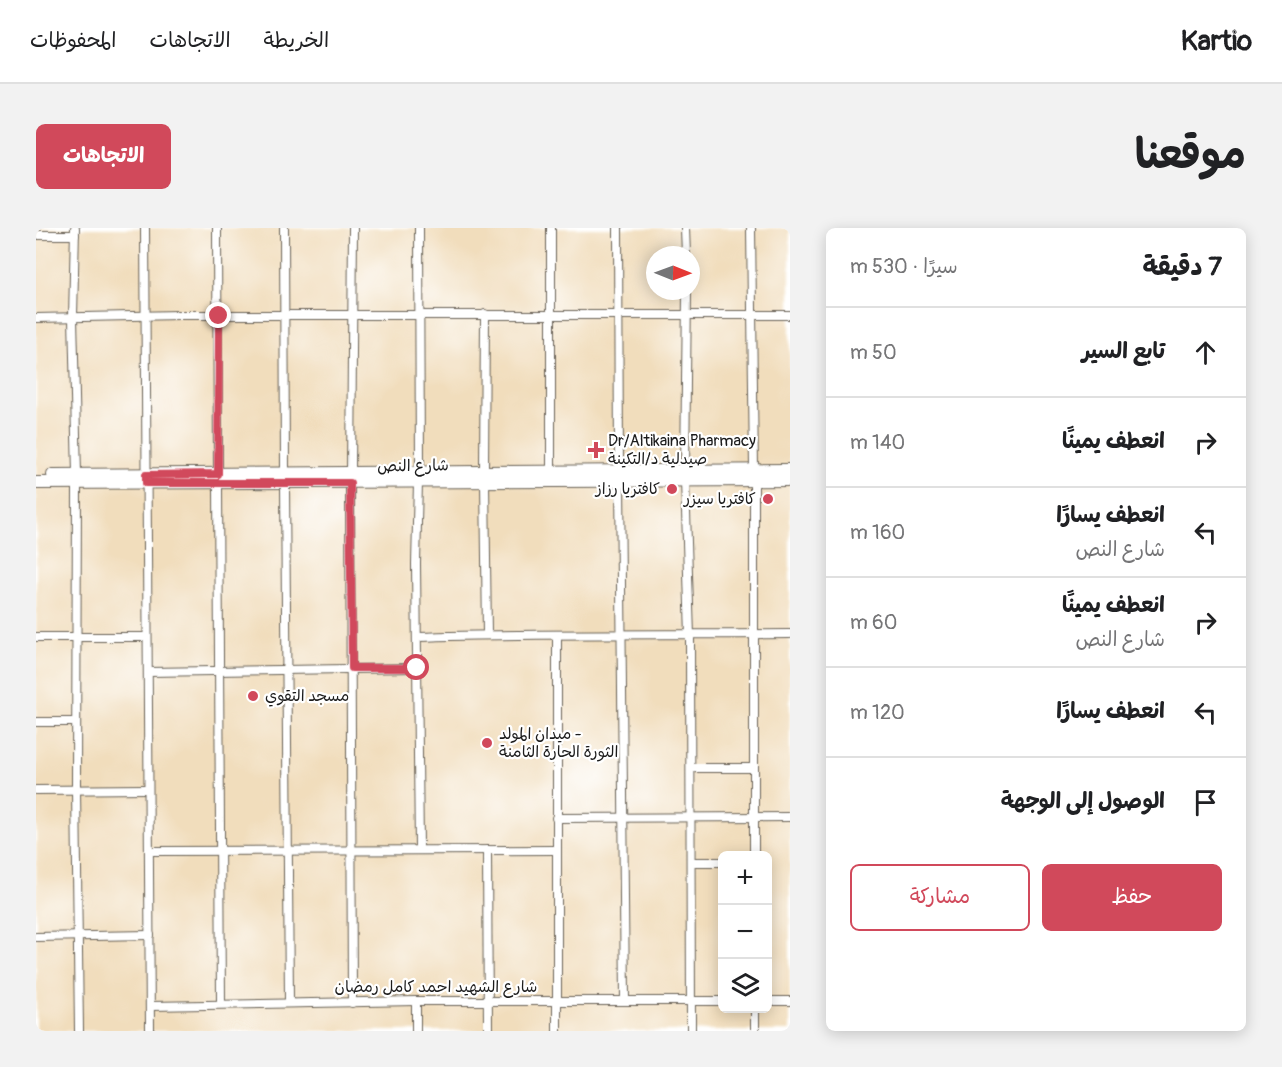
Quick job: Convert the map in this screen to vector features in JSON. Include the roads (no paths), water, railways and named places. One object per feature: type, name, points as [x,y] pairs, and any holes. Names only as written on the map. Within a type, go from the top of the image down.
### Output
[{"type":"main road","name":"شارع النص","points":[[754,476],[790,470]]},
{"type":"main road","name":"شارع النص","points":[[485,477],[551,472],[620,476]]},
{"type":"main road","name":"شارع النص","points":[[36,476],[77,479],[218,479],[754,476],[790,480]]},
{"type":"main road","name":"شارع النص","points":[[36,483],[77,479]]},
{"type":"street","points":[[145,228],[150,1031]]},
{"type":"street","points":[[217,228],[221,1005]]},
{"type":"street","points":[[284,228],[284,670],[289,1004]]},
{"type":"street","points":[[352,1003],[350,478],[353,228]]},
{"type":"street","points":[[419,228],[417,668],[419,849]]},
{"type":"street","points":[[551,228],[551,472]]},
{"type":"street","points":[[618,228],[625,1001]]},
{"type":"street","points":[[685,228],[686,246]]},
{"type":"street","points":[[750,228],[754,476],[754,851]]},
{"type":"street","points":[[36,235],[75,232],[73,318],[77,479],[76,788],[79,1031]]},
{"type":"street","points":[[687,300],[685,476],[690,636],[692,1031]]},
{"type":"street","points":[[36,318],[688,313],[790,315]]},
{"type":"street","points":[[485,314],[487,635]]},
{"type":"street","points":[[418,637],[790,634]]},
{"type":"street","points":[[557,635],[557,1031]]},
{"type":"street","points":[[36,637],[147,637]]},
{"type":"street","points":[[148,672],[219,669],[417,668]]},
{"type":"street","points":[[36,722],[76,722]]},
{"type":"street","points":[[691,768],[753,768]]},
{"type":"street","points":[[36,790],[148,789]]},
{"type":"street","points":[[556,818],[790,817]]},
{"type":"street","points":[[487,850],[489,1031]]},
{"type":"street","points":[[149,851],[556,850]]},
{"type":"street","points":[[692,862],[718,862]]},
{"type":"street","points":[[36,937],[150,935]]},
{"type":"street","points":[[416,1001],[416,1031]]},
{"type":"street","name":"شارع الشهيد احمد كامل رمضان","points":[[150,1006],[416,1001],[718,1001]]},
{"type":"street","points":[[772,1001],[790,1001]]},
{"type":"street","points":[[755,1013],[755,1031]]},
{"type":"place","name":"Dr/Altikaina Pharmacy صيدلية د/التكينة","points":[[596,450]]},
{"type":"place","name":"كافتريا رزاز","points":[[672,489]]},
{"type":"place","name":"كافتريا سيزر","points":[[768,499]]},
{"type":"place","name":"مسجد التقوي","points":[[253,696]]},
{"type":"place","name":"ميدان المولد - الثورة الحارة الثامنة","points":[[487,743]]}]
